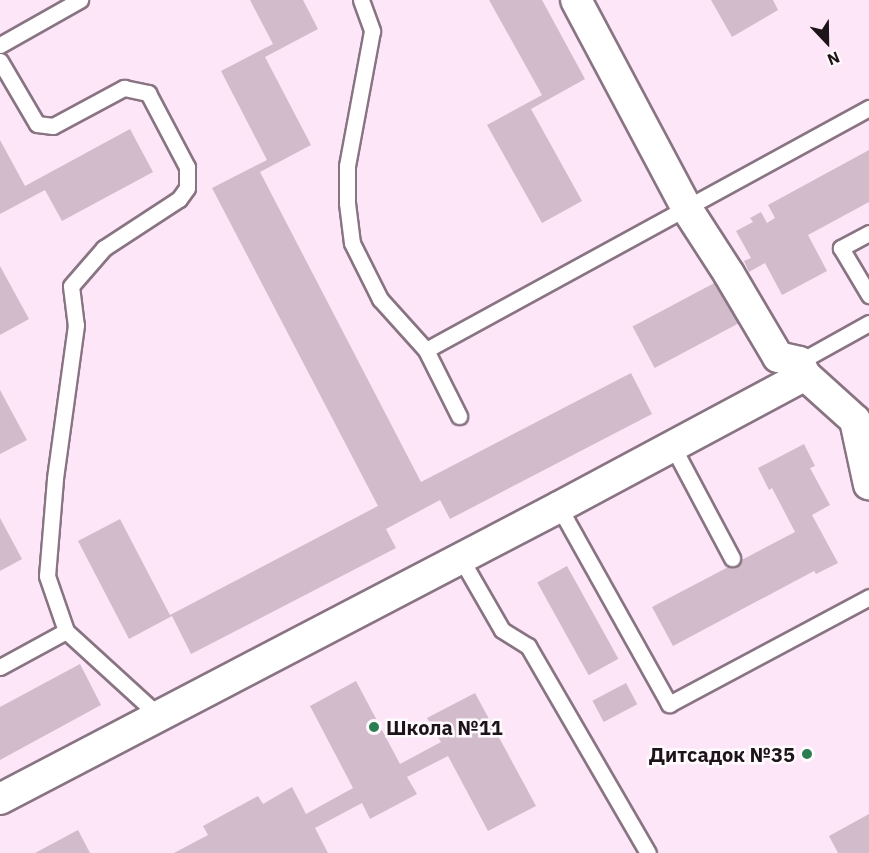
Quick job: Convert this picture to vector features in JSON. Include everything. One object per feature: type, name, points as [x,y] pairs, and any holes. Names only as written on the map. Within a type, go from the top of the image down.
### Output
[{"type":"street","points":[[576,0],[687,209],[778,357],[802,369],[855,420],[869,486]]},
{"type":"street","points":[[0,799],[673,447],[802,369]]},
{"type":"lane","points":[[0,45],[80,0]]},
{"type":"lane","points":[[361,0],[372,31],[347,166],[347,203],[352,243],[380,299],[426,350],[459,416]]},
{"type":"lane","points":[[0,61],[37,124],[53,126],[124,88],[148,93],[187,167],[187,188],[179,199],[104,248],[71,286],[76,326],[55,479],[47,576],[66,632],[158,715]]},
{"type":"lane","points":[[426,350],[869,108]]},
{"type":"lane","points":[[869,232],[841,248],[869,295]]},
{"type":"lane","points":[[802,369],[869,323]]},
{"type":"lane","points":[[673,447],[732,558]]},
{"type":"lane","points":[[559,507],[669,704],[869,597]]},
{"type":"lane","points":[[460,557],[502,630],[528,646],[648,853]]},
{"type":"lane","points":[[0,667],[66,632]]},
{"type":"building","points":[[250,0],[303,0],[318,29],[265,57],[311,145],[260,172],[421,482],[631,373],[652,414],[450,519],[440,500],[386,529],[396,548],[191,654],[172,616],[129,639],[78,541],[120,519],[170,615],[378,506],[212,188],[267,160],[221,71],[273,44]]},
{"type":"building","points":[[489,0],[542,0],[585,79],[531,109],[582,201],[542,223],[487,125],[542,95]]},
{"type":"building","points":[[711,0],[773,0],[778,10],[732,37]]},
{"type":"building","points":[[130,129],[153,172],[62,221],[45,190],[0,214],[0,140],[25,186]]},
{"type":"building","points":[[869,150],[869,202],[808,235],[827,271],[782,295],[765,263],[749,272],[744,261],[751,258],[736,231],[753,222],[750,218],[761,212],[767,223],[775,218],[768,205]]},
{"type":"building","points":[[0,266],[29,319],[0,335]]},
{"type":"building","points":[[720,280],[742,321],[655,368],[633,326]]},
{"type":"building","points":[[0,390],[27,440],[0,454]]},
{"type":"building","points":[[804,444],[815,466],[810,468],[830,505],[812,515],[838,563],[816,574],[814,571],[673,646],[652,607],[795,532],[772,488],[769,490],[758,468]]},
{"type":"building","points":[[0,518],[22,559],[0,571]]},
{"type":"building","points":[[567,566],[618,659],[589,675],[537,582]]},
{"type":"building","points":[[80,664],[101,705],[0,760],[0,707]]},
{"type":"building","points":[[356,681],[400,764],[441,742],[427,718],[475,693],[536,806],[488,831],[448,756],[407,777],[417,794],[370,819],[362,803],[315,828],[328,853],[174,853],[208,835],[203,826],[258,796],[263,804],[292,787],[306,814],[353,788],[310,706]]},
{"type":"building","points":[[626,683],[637,704],[604,722],[592,701]]},
{"type":"building","points":[[869,814],[869,853],[838,853],[829,836]]},
{"type":"building","points":[[78,830],[90,853],[35,853]]},
{"type":"place","name":"Школа №11","points":[[374,727]]},
{"type":"place","name":"Дитсадок №35","points":[[807,754]]}]
